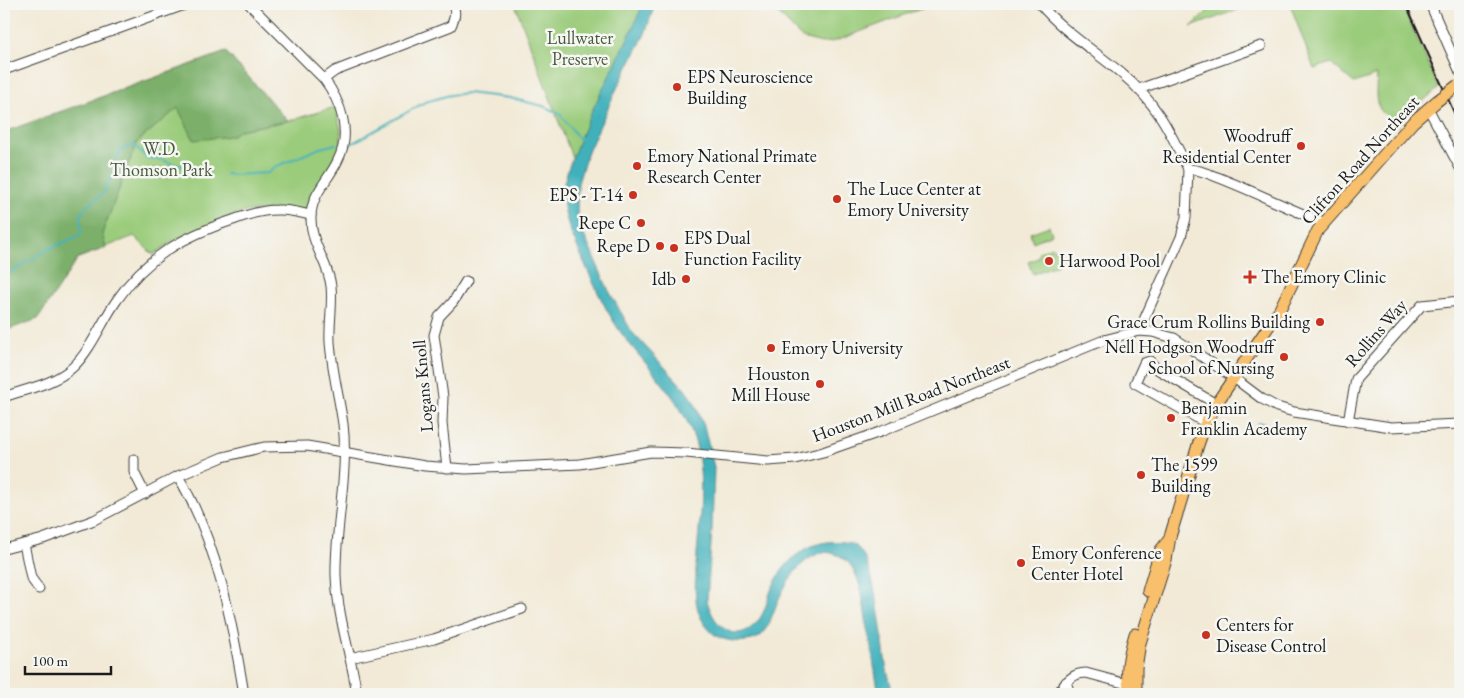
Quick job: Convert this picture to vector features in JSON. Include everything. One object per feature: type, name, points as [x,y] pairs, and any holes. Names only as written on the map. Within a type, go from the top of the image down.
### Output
[{"type":"main road","name":"Clifton Road Northeast","points":[[1131,691],[1127,668],[1132,644],[1160,551],[1170,537],[1206,423],[1216,404],[1279,311],[1310,244],[1324,222],[1414,122],[1432,104],[1459,85]]},
{"type":"street","points":[[4,70],[187,4]]},
{"type":"street","points":[[249,4],[324,79],[334,92],[341,108],[344,144],[338,161],[316,195],[311,215],[313,239],[331,286],[330,345],[343,425],[344,451],[336,577],[339,604],[357,694]]},
{"type":"street","points":[[324,79],[335,71],[451,26],[456,12],[453,4]]},
{"type":"street","points":[[1040,4],[1052,17],[1140,89],[1168,127],[1188,169],[1186,218],[1182,237],[1139,331]]},
{"type":"street","points":[[1430,4],[1460,72]]},
{"type":"street","points":[[1140,89],[1261,46]]},
{"type":"street","points":[[1432,104],[1460,168]]},
{"type":"street","points":[[1188,169],[1192,168],[1324,222]]},
{"type":"street","points":[[4,397],[49,381],[65,374],[73,367],[91,343],[117,300],[138,274],[159,254],[178,242],[248,214],[277,210],[311,215]]},
{"type":"street","name":"Logans Knoll","points":[[447,468],[442,423],[444,397],[434,335],[439,317],[466,281]]},
{"type":"street","name":"Rollins Way","points":[[1348,421],[1356,379],[1422,305],[1460,301]]},
{"type":"street","name":"Houston Mill Road Northeast","points":[[4,549],[94,520],[178,476],[223,457],[264,447],[298,445],[447,468],[466,469],[580,464],[651,452],[686,452],[768,461],[786,460],[822,452],[880,432],[1104,340],[1139,331],[1157,333],[1174,338],[1262,399],[1282,409],[1303,414],[1400,428],[1460,424]]},
{"type":"street","points":[[1206,423],[1135,383],[1144,363],[1150,361],[1157,369],[1216,404]]},
{"type":"street","points":[[134,459],[134,472],[145,494]]},
{"type":"street","points":[[178,476],[197,515],[219,578],[232,628],[244,694]]},
{"type":"street","points":[[24,544],[31,578],[39,589]]},
{"type":"street","points":[[350,658],[434,639],[522,608]]},
{"type":"street","points":[[1057,694],[1073,675],[1086,673],[1131,691]]},
{"type":"street","points":[[1066,682],[1070,694]]},
{"type":"green space","name":"Lullwater Preserve","points":[[515,4],[648,4],[576,168]]},
{"type":"green space","points":[[769,4],[937,4],[836,41],[822,43],[802,38]]},
{"type":"green space","points":[[1211,4],[1253,4],[1191,27],[1206,13]]},
{"type":"green space","points":[[1290,4],[1402,4],[1439,88],[1397,126],[1380,109],[1376,99],[1377,75],[1354,83],[1331,63],[1314,69]]},
{"type":"green space","name":"W.D. Thomson Park","points":[[226,52],[288,121],[335,107],[341,129],[341,146],[308,211],[248,211],[219,220],[178,238],[153,255],[134,236],[78,258],[4,132]]},
{"type":"green space","points":[[226,52],[288,121],[240,130],[231,136],[194,140],[178,108],[137,142],[102,234],[106,248],[78,258],[38,319],[4,331],[4,132]]},
{"type":"green space","points":[[1049,226],[1052,234],[1033,242],[1030,233]]},
{"type":"green space","points":[[1052,247],[1053,249],[1056,248],[1061,260],[1059,260],[1058,264],[1033,274],[1028,262],[1038,258],[1039,252]]},
{"type":"water","points":[[643,4],[655,4],[645,34],[617,88],[587,154],[578,183],[577,209],[580,226],[587,242],[609,291],[632,332],[684,388],[694,402],[704,426],[714,467],[707,600],[710,609],[714,618],[726,630],[734,633],[750,629],[760,618],[771,590],[783,569],[791,560],[809,547],[820,543],[844,542],[853,545],[858,548],[864,557],[874,586],[886,665],[893,694],[879,694],[858,581],[850,564],[835,554],[827,552],[817,554],[798,569],[784,589],[765,630],[755,639],[737,641],[719,637],[709,629],[699,614],[695,585],[701,484],[698,452],[694,438],[680,408],[619,330],[608,312],[574,239],[566,218],[563,203],[565,178],[583,132]]},
{"type":"water","points":[[1261,422],[1269,425],[1282,425],[1284,429],[1277,432],[1267,432],[1258,425]]},
{"type":"waterway","points":[[351,144],[425,102],[450,95],[467,93],[510,98],[543,106],[560,114],[580,140]]},
{"type":"waterway","points":[[226,174],[268,173],[275,167],[320,148],[336,144]]},
{"type":"waterway","points":[[116,162],[120,150],[134,145],[147,158],[163,160],[209,172]]},
{"type":"waterway","points":[[4,277],[46,250],[81,235],[83,210],[104,192],[114,172]]},
{"type":"railway","points":[[1406,4],[1460,126]]},
{"type":"place","name":"EPS Neuroscience Building","points":[[677,87]]},
{"type":"place","name":"Woodruff Residential Center","points":[[1301,146]]},
{"type":"place","name":"Emory National Primate Research Center","points":[[637,166]]},
{"type":"place","name":"EPS - T-14","points":[[633,195]]},
{"type":"place","name":"The Luce Center at Emory University","points":[[837,199]]},
{"type":"place","name":"Repe C","points":[[641,223]]},
{"type":"place","name":"Repe D","points":[[660,246]]},
{"type":"place","name":"EPS Dual Function Facility","points":[[674,248]]},
{"type":"place","name":"Harwood Pool","points":[[1049,261]]},
{"type":"place","name":"The Emory Clinic","points":[[1250,277]]},
{"type":"place","name":"Idb","points":[[686,279]]},
{"type":"place","name":"Grace Crum Rollins Building","points":[[1320,322]]},
{"type":"place","name":"Emory University","points":[[771,348]]},
{"type":"place","name":"Nell Hodgson Woodruff School of Nursing","points":[[1284,357]]},
{"type":"place","name":"Houston Mill House","points":[[820,384]]},
{"type":"place","name":"Benjamin Franklin Academy","points":[[1171,418]]},
{"type":"place","name":"The 1599 Building","points":[[1141,475]]},
{"type":"place","name":"Emory Conference Center Hotel","points":[[1021,563]]},
{"type":"place","name":"Centers for Disease Control","points":[[1206,635]]}]
